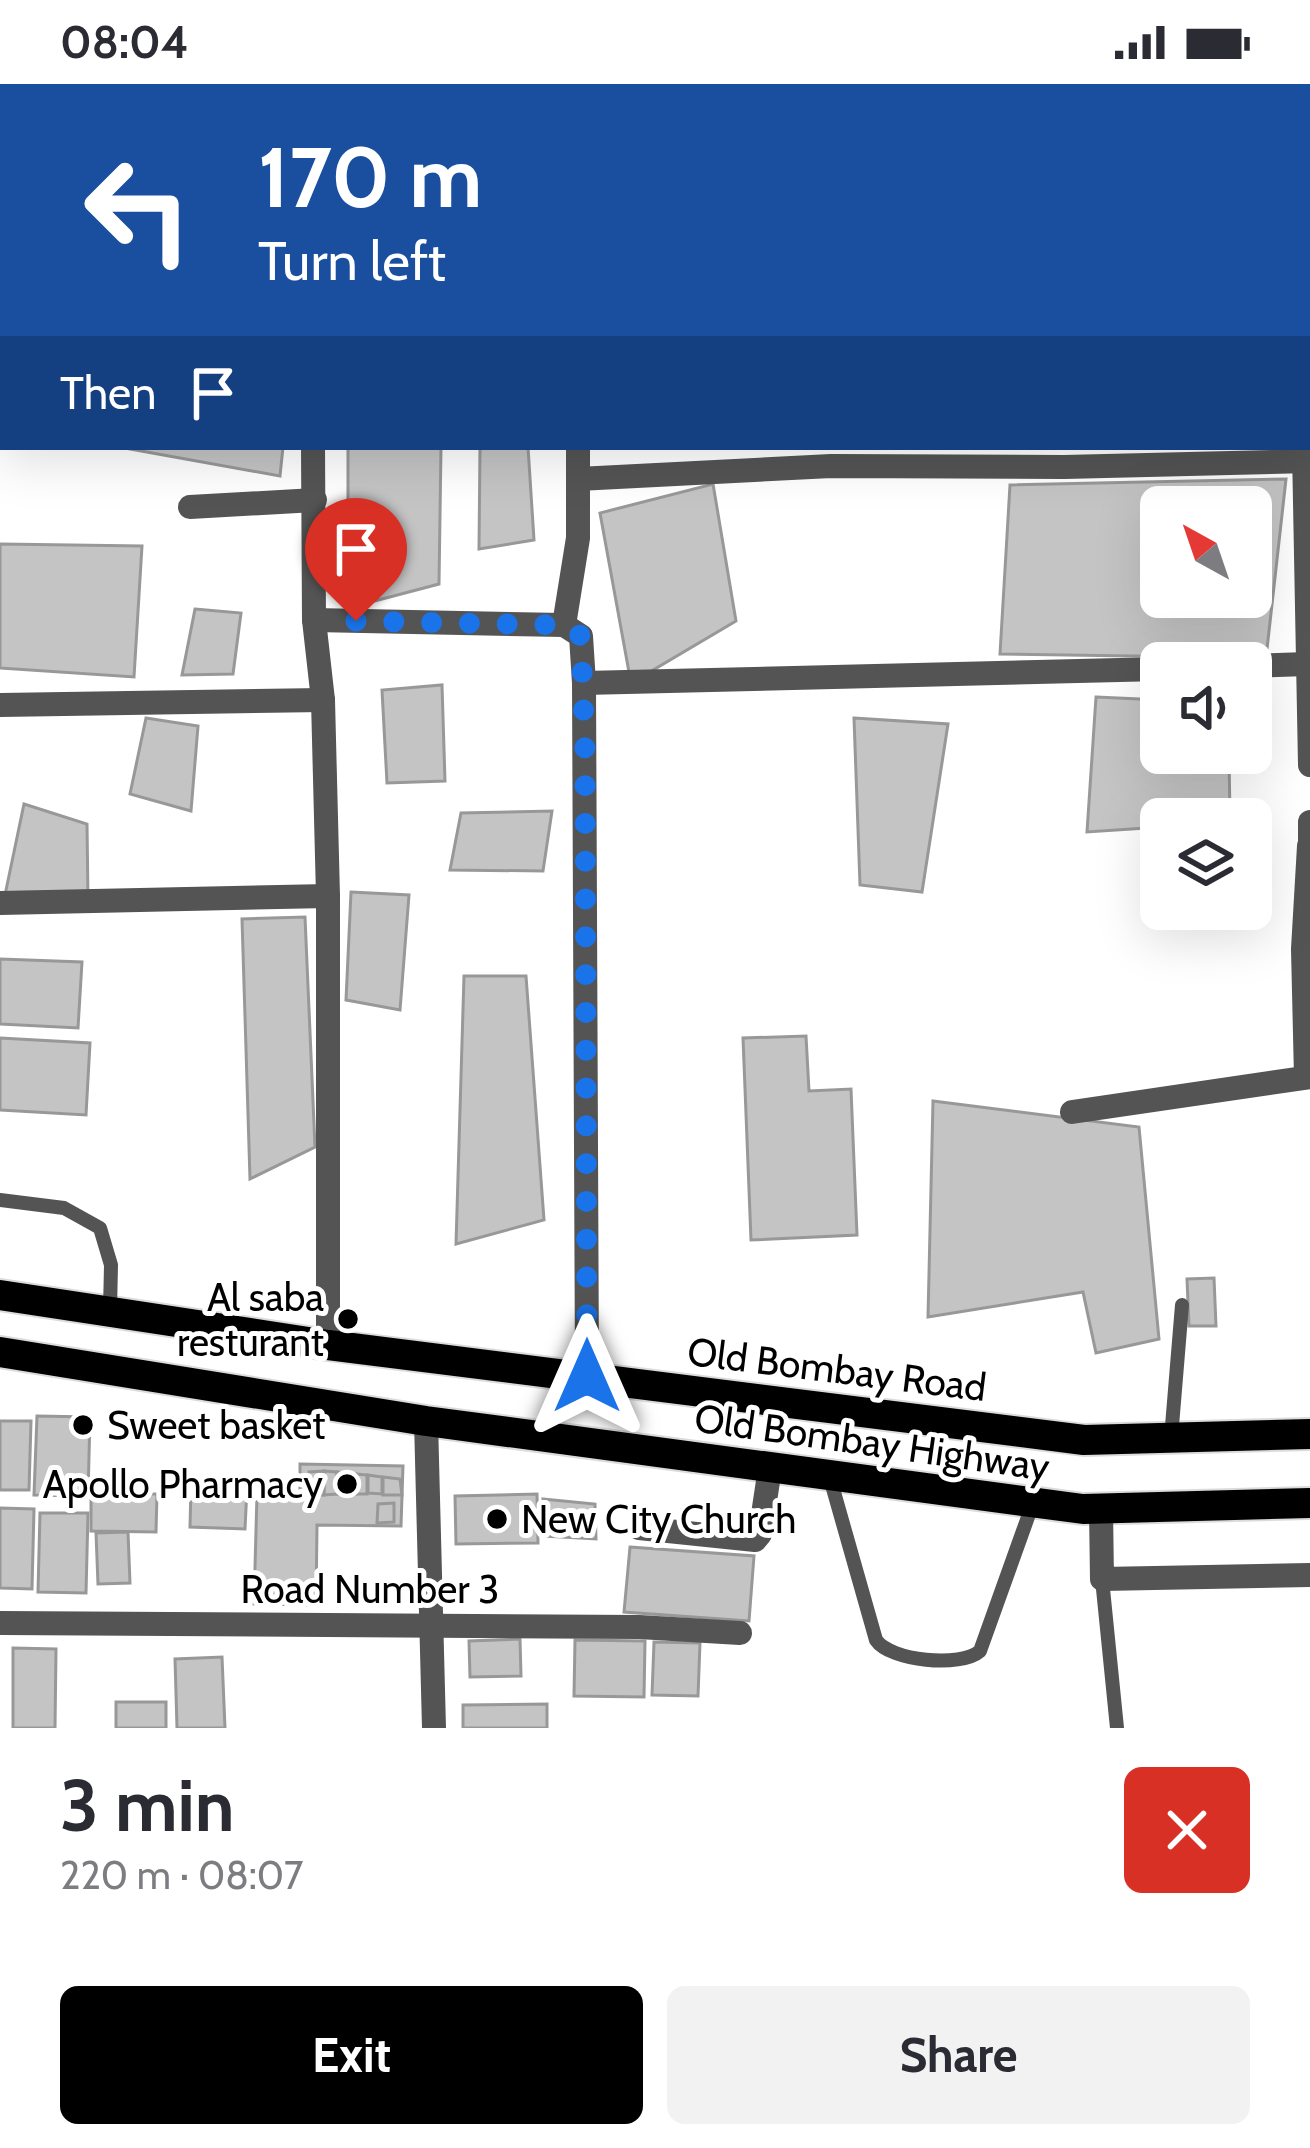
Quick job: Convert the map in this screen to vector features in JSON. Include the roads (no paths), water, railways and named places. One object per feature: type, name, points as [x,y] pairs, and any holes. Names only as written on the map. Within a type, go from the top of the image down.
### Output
[{"type":"main road","name":"Old Bombay Road","points":[[0,1295],[328,1345],[1084,1440],[1310,1434]]},
{"type":"main road","name":"Old Bombay Highway","points":[[0,1352],[426,1421],[1033,1503],[1101,1509],[1310,1503]]},
{"type":"street","points":[[313,450],[314,620],[322,700],[328,896],[328,1345]]},
{"type":"street","points":[[564,625],[578,538],[578,450]]},
{"type":"street","points":[[578,478],[831,457],[1306,456],[1310,765]]},
{"type":"street","points":[[190,507],[315,500]]},
{"type":"street","points":[[314,620],[564,625],[581,636],[587,1376]]},
{"type":"street","points":[[1272,665],[1307,664]]},
{"type":"street","points":[[584,683],[1140,670]]},
{"type":"street","points":[[0,705],[322,700]]},
{"type":"street","points":[[1072,1112],[1308,1077],[1303,949],[1310,822]]},
{"type":"street","points":[[0,903],[328,896]]},
{"type":"street","points":[[426,1421],[434,1728]]},
{"type":"street","points":[[640,1528],[754,1540],[760,1534],[770,1468]]},
{"type":"street","points":[[1101,1509],[1102,1580],[1310,1575]]},
{"type":"street","name":"Road Number 3","points":[[0,1623],[639,1627],[740,1633]]},
{"type":"lane","points":[[0,1200],[64,1208],[100,1228],[111,1264],[110,1310]]},
{"type":"lane","points":[[1171,1438],[1182,1305]]},
{"type":"lane","points":[[830,1477],[876,1640],[881,1648],[900,1655],[962,1662],[980,1651],[1033,1503]]},
{"type":"lane","points":[[1102,1580],[1118,1728]]},
{"type":"place","name":"Al saba resturant","points":[[348,1319]]},
{"type":"place","name":"Sweet basket","points":[[83,1425]]},
{"type":"place","name":"Apollo Pharmacy","points":[[347,1484]]},
{"type":"place","name":"New City Church","points":[[497,1519]]}]
